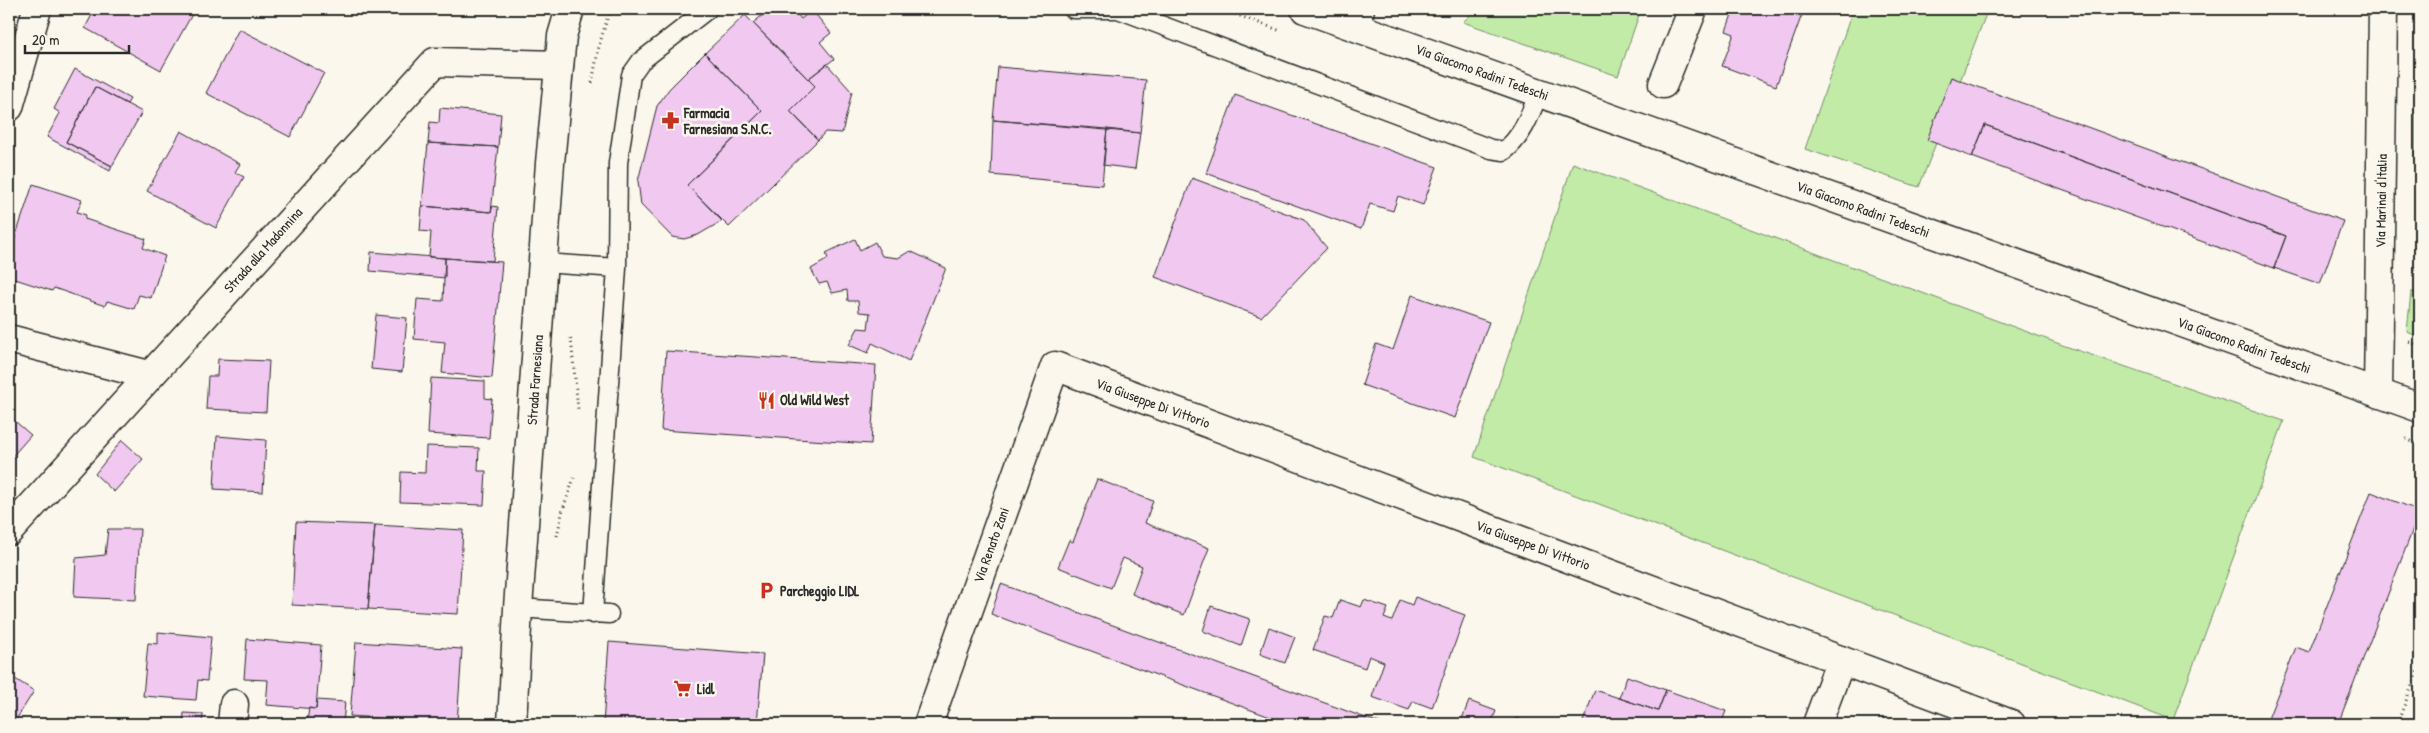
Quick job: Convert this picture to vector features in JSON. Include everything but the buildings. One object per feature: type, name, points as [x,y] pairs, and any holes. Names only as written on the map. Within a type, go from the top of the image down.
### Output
[{"type":"street","points":[[9,107],[37,9]]},
{"type":"street","name":"Strada Farnesiana","points":[[556,9],[562,36]]},
{"type":"street","name":"Strada Farnesiana","points":[[512,724],[518,608],[559,65],[562,36],[570,9]]},
{"type":"street","name":"Via Giacomo Radini Tedeschi","points":[[1306,9],[1357,17],[1539,92],[2420,408]]},
{"type":"street","points":[[1663,84],[1693,9]]},
{"type":"street","name":"Via Marinai d'Italia","points":[[2378,393],[2383,9]]},
{"type":"street","name":"Strada alla Madonnina","points":[[9,531],[435,62],[559,65]]},
{"type":"street","points":[[9,339],[149,375]]},
{"type":"street","name":"Via Giuseppe Di Vittorio","points":[[1055,366],[2011,724]]},
{"type":"street","name":"Via Renato Zani","points":[[928,724],[1055,366]]},
{"type":"street","points":[[1817,724],[1841,660]]},
{"type":"lane","points":[[518,608],[601,614],[617,268],[618,162],[631,75],[640,61],[708,9]]},
{"type":"lane","points":[[1073,9],[1118,9],[1490,149],[1504,151],[1515,142],[1528,121],[1539,92]]},
{"type":"lane","points":[[543,263],[617,268]]},
{"type":"path","points":[[591,85],[599,46],[610,9]]},
{"type":"path","points":[[571,335],[578,413]]},
{"type":"path","points":[[556,544],[563,509],[576,473]]},
{"type":"path","points":[[2397,724],[2420,665]]},
{"type":"green space","points":[[1476,9],[1641,9],[1618,76],[1463,22]]},
{"type":"green space","points":[[1853,9],[1988,9],[1919,187],[1805,149]]},
{"type":"green space","points":[[2416,9],[2420,9],[2420,167],[2415,165]]},
{"type":"green space","points":[[1573,163],[2065,346],[2284,421],[2173,720],[1474,457]]},
{"type":"green space","points":[[2411,292],[2420,292],[2420,337],[2407,332]]},
{"type":"place","name":"Farmacia Farnesiana S.N.C.","points":[[670,121]]},
{"type":"place","name":"Old Wild West","points":[[766,400]]},
{"type":"place","name":"Parcheggio LIDL","points":[[766,591]]},
{"type":"place","name":"Lidl","points":[[683,689]]}]
